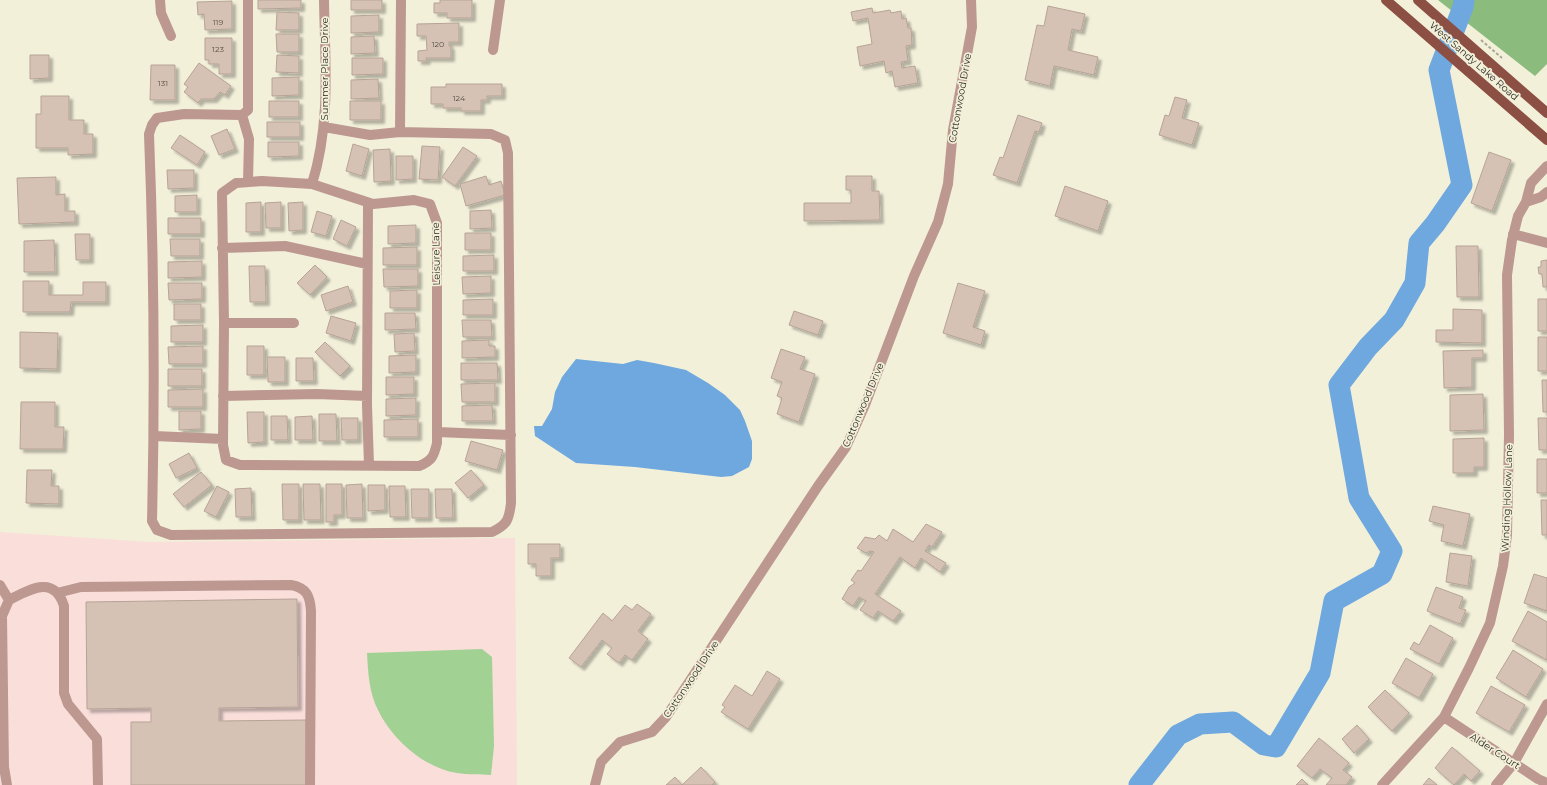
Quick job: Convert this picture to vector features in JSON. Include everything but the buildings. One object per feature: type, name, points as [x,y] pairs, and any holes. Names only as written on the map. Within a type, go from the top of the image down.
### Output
[{"type":"main road","name":"West Sandy Lake Road","points":[[1418,0],[1547,113]]},
{"type":"main road","name":"West Sandy Lake Road","points":[[1389,2],[1547,140]]},
{"type":"street","points":[[160,0],[160,13],[171,36]]},
{"type":"street","points":[[248,0],[248,110],[242,115],[184,114],[157,118],[152,125],[149,134],[153,237],[154,436],[152,521],[156,530],[172,535],[212,535],[492,532],[502,528],[510,518],[511,503],[510,232],[508,153],[505,140],[491,134],[400,132],[370,135],[324,127]]},
{"type":"street","name":"Summer Place Drive","points":[[312,184],[319,159],[324,127],[324,0]]},
{"type":"street","points":[[400,132],[401,0]]},
{"type":"street","points":[[492,50],[500,0]]},
{"type":"street","name":"Cottonwood Drive","points":[[595,785],[601,762],[620,742],[652,732],[666,717],[818,486],[846,447],[865,405],[914,276],[938,222],[948,184],[953,130],[972,27],[971,0]]},
{"type":"street","points":[[242,115],[249,139],[248,182]]},
{"type":"street","name":"Winding Hollow Lane","points":[[1382,785],[1444,717],[1490,623],[1503,566],[1507,535],[1510,435],[1507,276],[1513,234],[1518,216],[1526,202],[1531,183],[1547,166]]},
{"type":"street","name":"Leisure Lane","points":[[262,181],[312,184],[373,204],[414,200],[430,204],[438,223],[437,432],[434,456],[428,462],[419,466],[240,465],[226,460],[223,439],[224,323],[222,193],[236,183],[248,182],[262,181]]},
{"type":"street","points":[[1526,202],[1541,197],[1547,192]]},
{"type":"street","points":[[368,203],[368,465]]},
{"type":"street","points":[[1513,234],[1547,243]]},
{"type":"street","points":[[222,248],[285,246],[367,264]]},
{"type":"street","points":[[224,323],[294,323]]},
{"type":"street","points":[[223,396],[317,394],[367,396]]},
{"type":"street","points":[[437,432],[511,435]]},
{"type":"street","points":[[154,436],[223,439]]},
{"type":"street","points":[[0,585],[9,600]]},
{"type":"street","points":[[58,593],[81,588],[291,585],[300,587],[307,592],[311,600],[310,785]]},
{"type":"street","points":[[7,785],[4,767],[2,616],[9,600],[37,587],[44,586],[58,593],[64,606],[64,693],[68,704],[97,739],[98,785]]},
{"type":"street","points":[[1496,785],[1514,763],[1547,704]]},
{"type":"street","name":"Alder Court","points":[[1444,717],[1547,783]]},
{"type":"shaded area","points":[[0,532],[150,542],[515,538],[517,785],[0,785]]},
{"type":"green space","points":[[1438,0],[1547,0],[1547,64],[1535,76]]},
{"type":"green space","points":[[482,649],[492,657],[494,746],[491,775],[461,774],[445,770],[421,759],[400,741],[384,721],[375,703],[371,690],[367,653]]},
{"type":"water","points":[[576,359],[623,364],[637,360],[654,363],[686,370],[708,383],[725,395],[740,410],[752,441],[752,459],[749,467],[732,476],[721,477],[635,467],[576,463],[535,436],[534,426],[542,426],[552,409],[555,392],[562,377]]},
{"type":"waterway","points":[[1139,785],[1178,735],[1200,724],[1233,722],[1264,745],[1276,747],[1320,673],[1334,601],[1382,574],[1392,551],[1359,498],[1339,385],[1368,347],[1394,320],[1415,283],[1419,243],[1435,224],[1462,185],[1439,70],[1463,7],[1464,0]]}]
